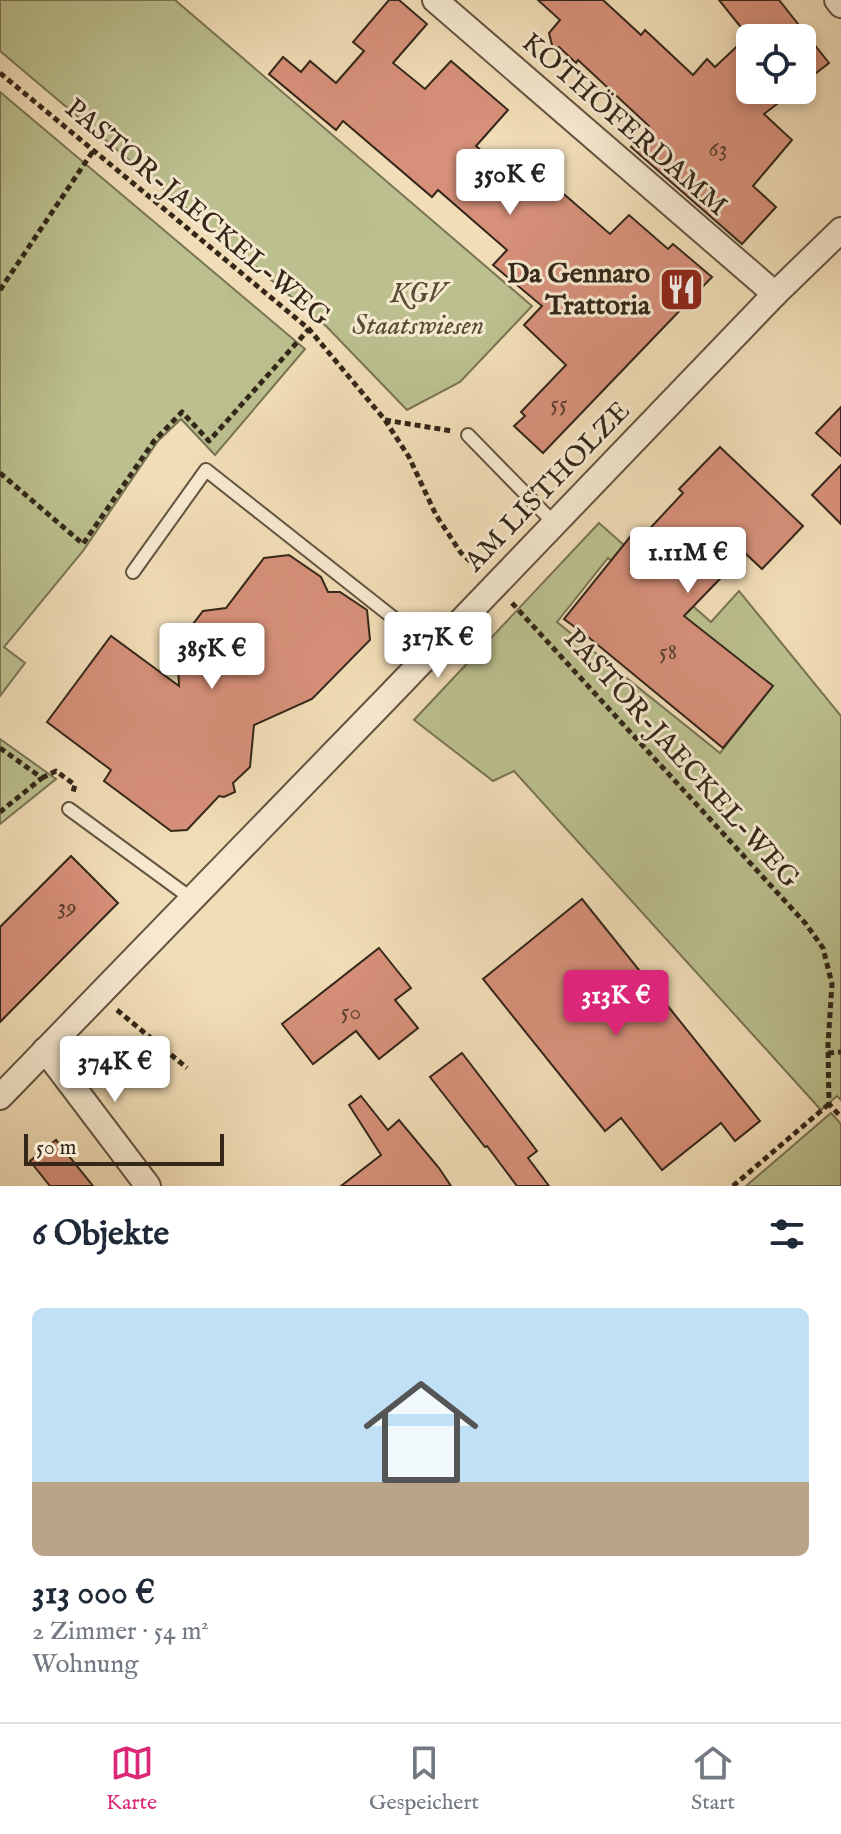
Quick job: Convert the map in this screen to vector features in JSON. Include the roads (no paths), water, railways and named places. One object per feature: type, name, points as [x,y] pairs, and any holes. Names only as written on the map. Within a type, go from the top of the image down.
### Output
[{"type":"street","name":"KOTHÖFERDAMM","points":[[435,0],[775,294]]},
{"type":"street","points":[[837,0],[841,5]]},
{"type":"street","name":"AM LISTHOLZE","points":[[0,1097],[775,294],[841,230]]},
{"type":"street","points":[[45,1050],[148,1186]]},
{"type":"lane","points":[[468,435],[554,523]]},
{"type":"lane","points":[[133,572],[206,470],[434,650]]},
{"type":"lane","points":[[69,809],[192,899]]},
{"type":"place","name":"Da Gennaro Trattoria","points":[[681,290]]},
{"type":"park label","name":"KGV Staatswiesen","points":[[418,310]]}]
